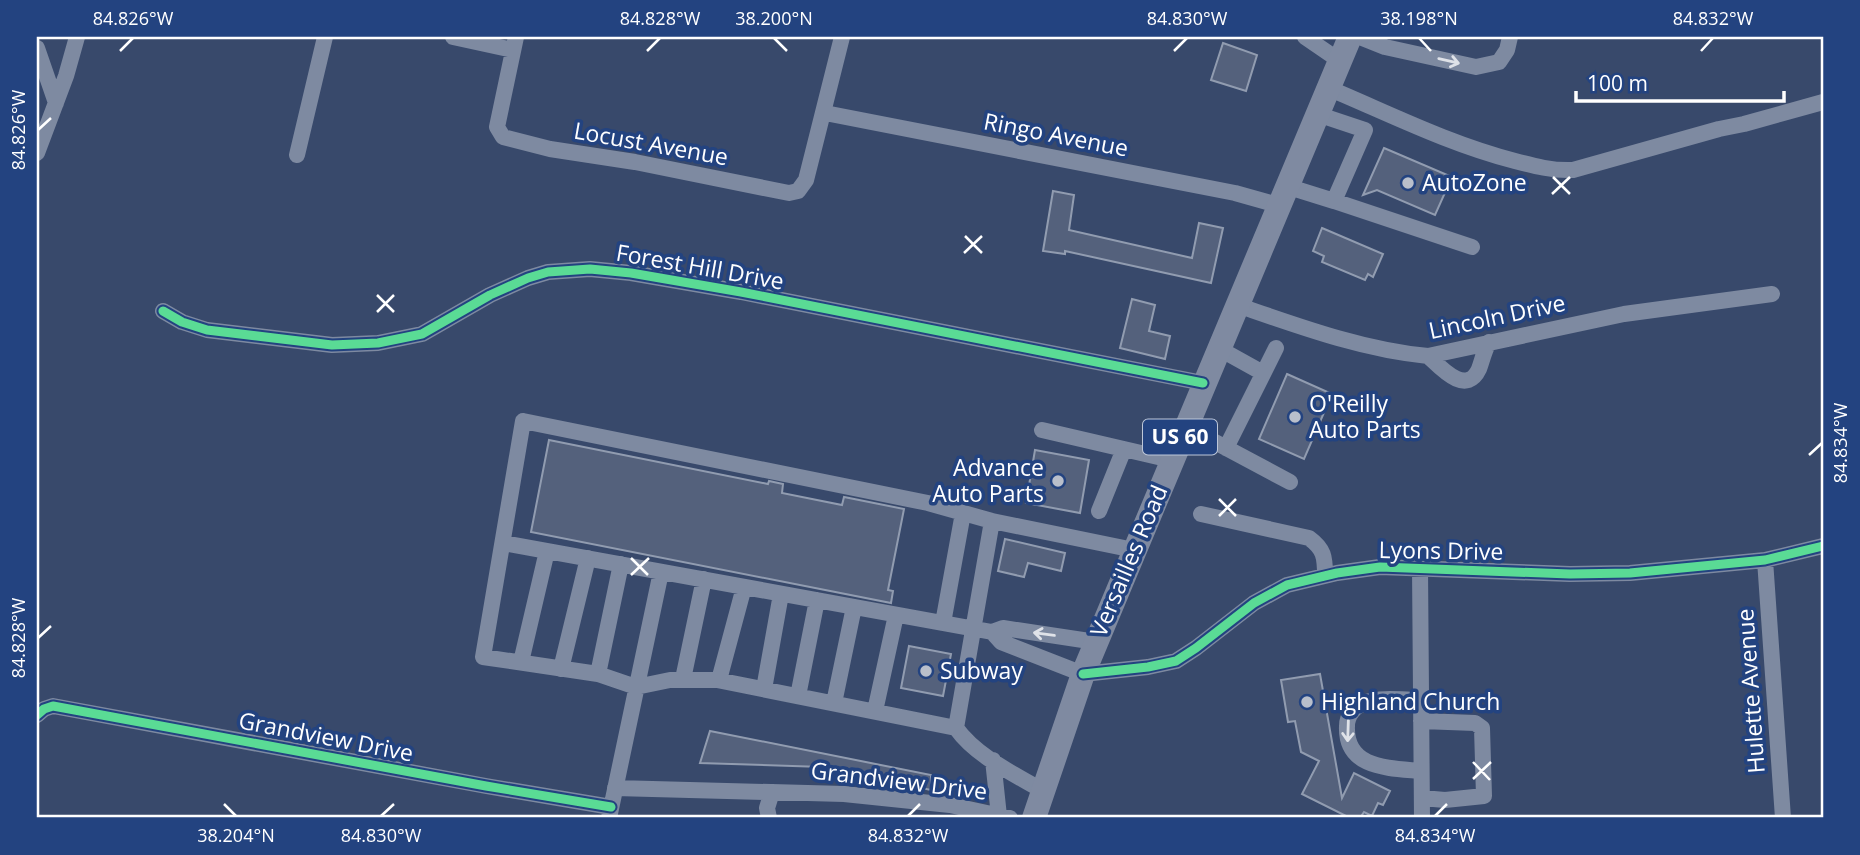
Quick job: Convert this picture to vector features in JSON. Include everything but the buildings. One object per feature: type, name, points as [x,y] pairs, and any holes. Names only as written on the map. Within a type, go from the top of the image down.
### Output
[{"type":"highway","name":"Versailles Road","points":[[1034,818],[1083,674],[1347,42]]},
{"type":"street","points":[[37,153],[76,47],[77,37]]},
{"type":"street","points":[[297,155],[325,37]]},
{"type":"street","points":[[453,37],[514,43]]},
{"type":"street","points":[[825,113],[842,37]]},
{"type":"street","points":[[1305,37],[1384,47],[1476,67],[1499,62],[1507,50],[1510,37]]},
{"type":"street","name":"Locust Avenue","points":[[514,43],[497,127],[499,133],[509,139],[780,192],[798,191],[806,180],[825,113]]},
{"type":"street","points":[[37,48],[56,103]]},
{"type":"street","points":[[1328,88],[1455,144],[1559,171],[1573,170],[1823,102]]},
{"type":"street","name":"Ringo Avenue","points":[[825,113],[1235,193],[1334,201],[1472,247]]},
{"type":"street","points":[[1317,114],[1365,130],[1334,201]]},
{"type":"street","name":"Forest Hill Drive","points":[[163,311],[182,322],[207,330],[332,345],[378,343],[422,334],[490,295],[528,278],[569,269],[610,270],[741,292],[1203,383]]},
{"type":"street","name":"Lincoln Drive","points":[[1237,305],[1303,327],[1404,354],[1428,356],[1624,314],[1772,294]]},
{"type":"street","points":[[1428,356],[1456,380],[1466,381],[1479,369],[1489,342]]},
{"type":"street","points":[[1218,348],[1263,373]]},
{"type":"street","points":[[1226,448],[1276,348]]},
{"type":"street","points":[[956,728],[719,680],[683,679],[636,687],[598,674],[483,656],[523,421],[928,503],[992,521],[1134,550]]},
{"type":"street","points":[[1185,426],[1290,481]]},
{"type":"street","points":[[1042,430],[1171,460]]},
{"type":"street","points":[[1099,511],[1124,449]]},
{"type":"street","points":[[943,623],[963,513]]},
{"type":"street","points":[[1201,514],[1309,537],[1320,546],[1325,557],[1325,575]]},
{"type":"street","points":[[992,521],[956,728],[962,737],[993,760],[1043,791]]},
{"type":"street","points":[[503,543],[973,629],[992,632],[1003,628],[1096,642]]},
{"type":"street","name":"Lyons Drive","points":[[1083,674],[1176,661],[1254,603],[1287,585],[1325,575],[1380,567],[1570,574],[1630,573],[1765,560],[1823,546]]},
{"type":"street","points":[[521,662],[547,551]]},
{"type":"street","points":[[561,669],[588,558]]},
{"type":"street","name":"Hulette Avenue","points":[[1765,560],[1783,818]]},
{"type":"street","points":[[598,674],[621,564]]},
{"type":"street","points":[[1420,568],[1422,818]]},
{"type":"street","points":[[610,812],[662,572]]},
{"type":"street","points":[[683,679],[704,579]]},
{"type":"street","points":[[719,680],[744,587]]},
{"type":"street","points":[[764,690],[781,594]]},
{"type":"street","points":[[798,696],[817,600]]},
{"type":"street","points":[[834,704],[854,607]]},
{"type":"street","points":[[875,711],[895,615]]},
{"type":"street","points":[[992,632],[1001,642],[1083,674]]},
{"type":"street","points":[[1421,700],[1368,701],[1355,707],[1347,721],[1347,741],[1358,757],[1384,767],[1421,771]]},
{"type":"street","name":"Grandview Drive","points":[[37,715],[53,706],[472,783],[610,812]]},
{"type":"street","points":[[1421,721],[1475,723],[1482,728],[1484,796],[1445,800],[1422,798]]},
{"type":"street","points":[[993,760],[1004,817]]},
{"type":"street","name":"Grandview Drive","points":[[615,788],[844,794],[930,811],[1004,817]]},
{"type":"street","points":[[769,818],[767,808],[772,792]]},
{"type":"cycle path","points":[[163,311],[182,322],[207,330],[332,345],[378,343],[422,334],[490,295],[528,278],[548,272],[590,269],[631,273],[741,292],[1203,383]]},
{"type":"cycle path","points":[[1083,674],[1176,661],[1254,603],[1287,585],[1337,573],[1380,567],[1570,574],[1630,573],[1765,560],[1823,546]]},
{"type":"cycle path","points":[[37,715],[53,706],[611,807]]},
{"type":"place","name":"AutoZone","points":[[1408,183]]},
{"type":"place","name":"O'Reilly Auto Parts","points":[[1295,417]]},
{"type":"place","name":"Advance Auto Parts","points":[[1058,481]]},
{"type":"place","name":"Subway","points":[[926,671]]},
{"type":"place","name":"Highland Church","points":[[1307,702]]}]
